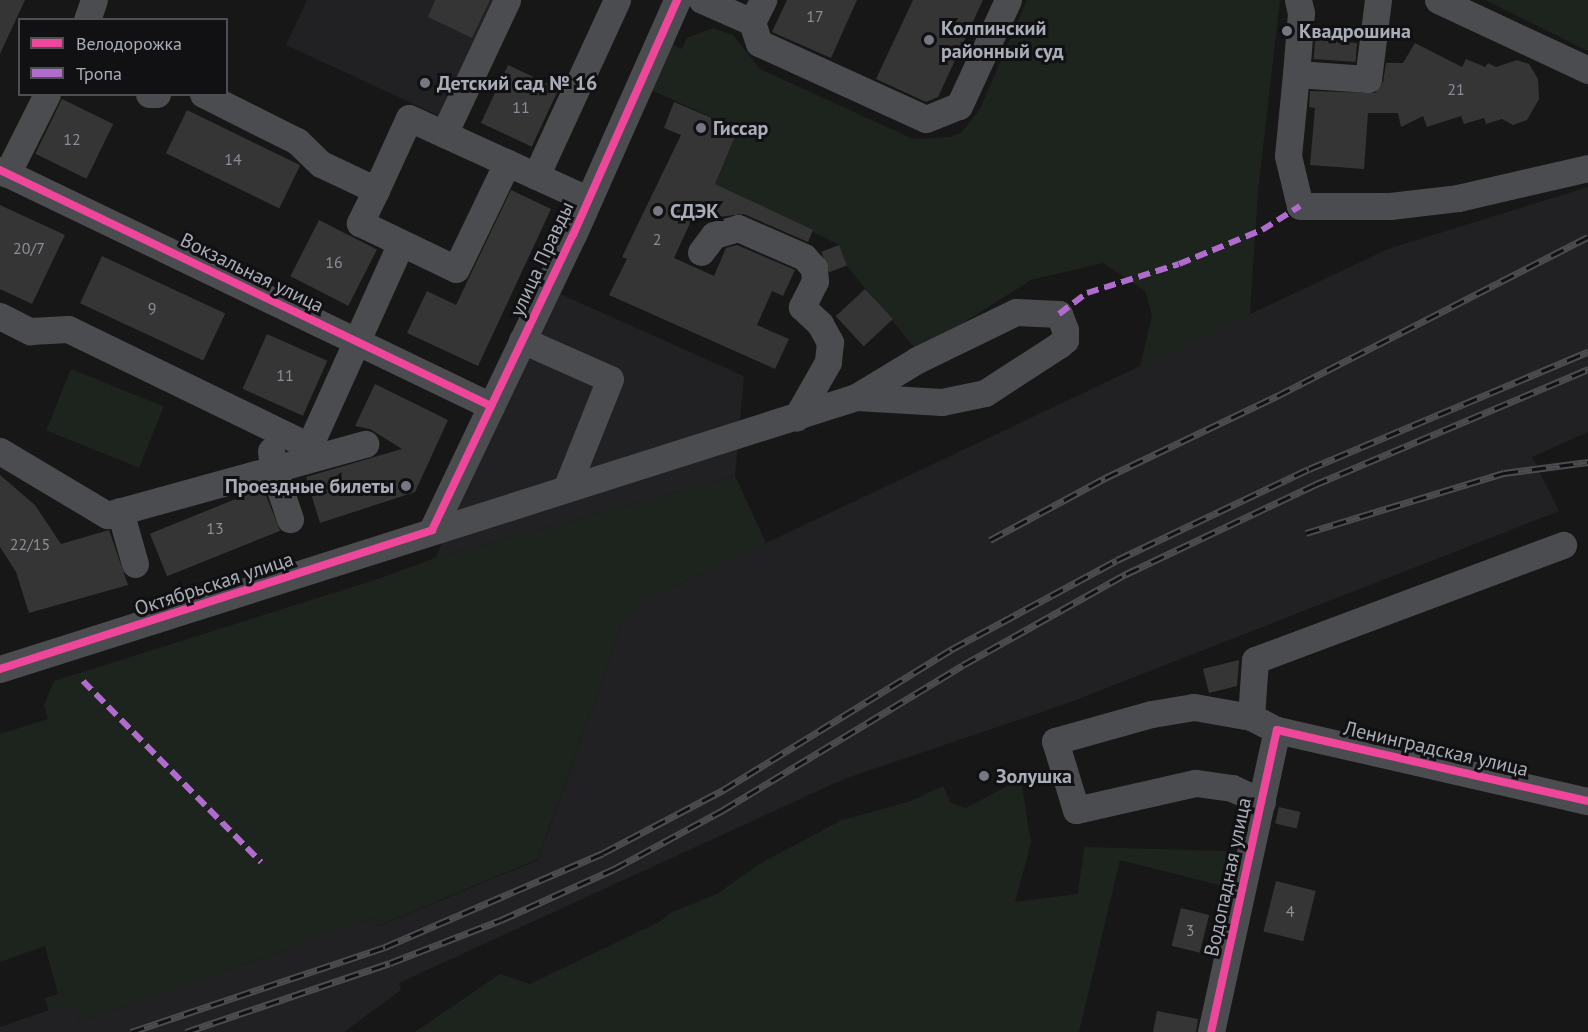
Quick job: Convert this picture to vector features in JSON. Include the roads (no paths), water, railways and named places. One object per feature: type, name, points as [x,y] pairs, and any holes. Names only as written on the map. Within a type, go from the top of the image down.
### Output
[{"type":"street","points":[[88,18],[94,0]]},
{"type":"street","points":[[444,134],[507,0]]},
{"type":"street","points":[[536,176],[617,0]]},
{"type":"street","name":"улица Правды","points":[[432,530],[587,200],[677,0]]},
{"type":"street","points":[[702,0],[758,11],[759,43],[926,119],[958,106],[1008,0]]},
{"type":"street","points":[[1298,0],[1301,13],[1288,156],[1300,206],[1390,206],[1458,198],[1588,168]]},
{"type":"street","points":[[1296,74],[1368,79],[1378,0]]},
{"type":"street","points":[[1438,0],[1588,70]]},
{"type":"street","points":[[4,172],[46,96]]},
{"type":"street","points":[[207,96],[297,141],[321,164],[376,190]]},
{"type":"street","points":[[507,163],[456,269],[360,223],[409,118],[536,176],[587,200]]},
{"type":"street","name":"Вокзальная улица","points":[[4,172],[491,406]]},
{"type":"street","points":[[701,252],[714,235],[738,228],[804,257],[814,268],[815,281],[802,307],[820,324],[830,342],[828,362],[796,418]]},
{"type":"street","points":[[306,453],[401,243]]},
{"type":"street","points":[[1016,312],[1059,314],[1065,330],[1065,340],[1059,345],[985,393],[942,402],[856,397],[917,360],[1016,312]]},
{"type":"street","points":[[0,316],[30,331],[68,329],[268,426],[306,453]]},
{"type":"street","points":[[522,340],[610,379],[566,489]]},
{"type":"street","name":"Октябрьская улица","points":[[2,662],[796,418],[856,397]]},
{"type":"street","points":[[268,426],[273,468],[290,519]]},
{"type":"street","points":[[0,451],[107,515],[273,468],[306,453],[365,444]]},
{"type":"street","points":[[120,512],[135,564]]},
{"type":"street","points":[[1251,717],[1255,660],[1563,545]]},
{"type":"street","name":"Ленинградская улица","points":[[1262,802],[1232,788],[1196,783],[1077,810],[1055,741],[1152,714],[1194,707],[1251,717],[1277,730],[1588,801]]},
{"type":"street","name":"Водопадная улица","points":[[1211,1032],[1277,730]]},
{"type":"railway","points":[[990,540],[1105,478],[1277,396],[1588,237]]},
{"type":"railway","points":[[131,1032],[385,947],[603,853],[723,790],[952,649],[1117,560],[1309,469],[1588,352]]},
{"type":"railway","points":[[186,1032],[390,963],[501,920],[614,869],[723,810],[963,665],[1126,574],[1314,485],[1588,369]]},
{"type":"railway","points":[[1306,533],[1504,473],[1588,462]]},
{"type":"place","name":"Квадрошина","points":[[1287,31]]},
{"type":"place","name":"Колпинский районный суд","points":[[929,40]]},
{"type":"place","name":"Детский сад № 16","points":[[425,83]]},
{"type":"place","name":"Гиссар","points":[[701,128]]},
{"type":"place","name":"СДЭК","points":[[658,211]]},
{"type":"place","name":"Проездные билеты","points":[[406,486]]},
{"type":"place","name":"Золушка","points":[[984,776]]}]
